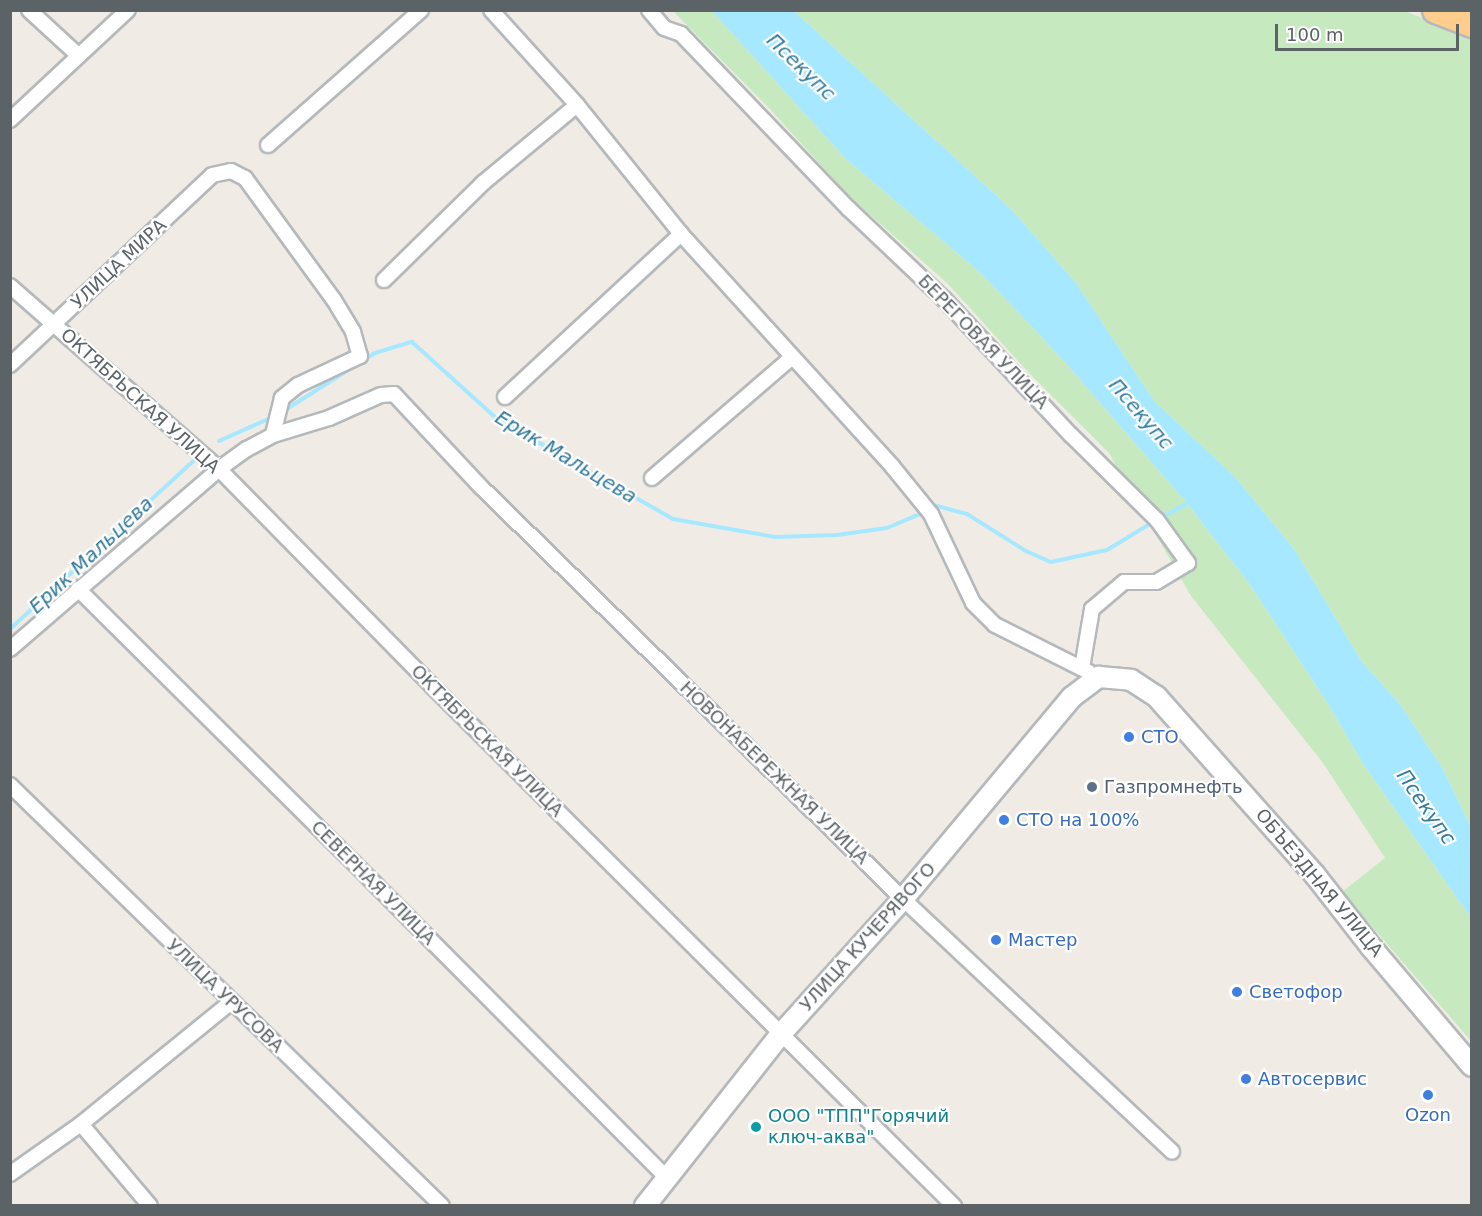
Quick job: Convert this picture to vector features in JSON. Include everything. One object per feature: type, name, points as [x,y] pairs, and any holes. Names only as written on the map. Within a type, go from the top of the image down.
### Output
[{"type":"highway","points":[[1436,10],[1472,24]]},
{"type":"street","points":[[29,10],[78,55]]},
{"type":"street","points":[[10,120],[128,10]]},
{"type":"street","points":[[268,145],[421,10]]},
{"type":"street","points":[[491,10],[577,105],[681,234],[791,358],[892,466],[931,514],[973,603],[995,625],[1090,672]]},
{"type":"street","name":"БЕРЕГОВАЯ УЛИЦА","points":[[650,10],[664,28],[681,34],[849,209],[944,299],[1071,435],[1157,520],[1188,563],[1156,582],[1124,582],[1092,609],[1090,672]]},
{"type":"street","points":[[384,280],[483,183],[577,105]]},
{"type":"street","name":"УЛИЦА МИРА","points":[[10,364],[212,175],[231,171],[244,178],[334,300],[353,332],[360,356],[298,385],[282,398],[273,435]]},
{"type":"street","points":[[505,397],[681,234]]},
{"type":"street","name":"ОКТЯБРЬСКАЯ УЛИЦА","points":[[10,286],[219,470],[415,670],[954,1206]]},
{"type":"street","points":[[652,478],[791,358]]},
{"type":"street","name":"НОВОНАБЕРЕЖНАЯ УЛИЦА","points":[[273,435],[329,418],[381,395],[394,394],[482,488],[903,899],[1172,1152]]},
{"type":"street","points":[[10,649],[219,470],[273,435]]},
{"type":"street","name":"СЕВЕРНАЯ УЛИЦА","points":[[78,589],[667,1178]]},
{"type":"street","name":"УЛИЦА КУЧЕРЯВОГО","points":[[645,1206],[781,1034],[903,899],[1072,697],[1090,672]]},
{"type":"street","name":"ОБЪЕЗДНАЯ УЛИЦА","points":[[1090,672],[1131,680],[1156,696],[1316,875],[1364,938],[1472,1066]]},
{"type":"street","name":"УЛИЦА УРУСОВА","points":[[10,785],[442,1206]]},
{"type":"street","points":[[10,1174],[81,1124],[231,1002]]},
{"type":"street","points":[[81,1124],[150,1206]]},
{"type":"green space","points":[[1402,10],[1471,37],[1471,828],[1443,769],[1399,703],[1362,662],[1294,549],[1235,477],[1154,401],[1076,283],[1011,209],[794,11]]},
{"type":"green space","points":[[673,11],[712,11],[846,159],[983,275],[1063,360],[1187,503],[1251,586],[1330,707],[1362,762],[1471,918],[1471,1041],[1342,892],[1385,858],[1323,763],[1191,596],[1109,453],[1028,372],[948,284],[849,196],[768,107]]},
{"type":"water","name":"Псекупс","points":[[712,11],[794,11],[1011,209],[1076,283],[1154,401],[1235,477],[1294,549],[1362,662],[1399,703],[1443,769],[1471,828],[1471,918],[1362,762],[1330,707],[1251,586],[1187,503],[1063,360],[983,275],[846,159]]},
{"type":"waterway","name":"Ерик Мальцева","points":[[282,412],[375,353],[412,342],[496,418],[673,519],[775,537],[837,535],[887,528],[920,514]]},
{"type":"waterway","name":"Ерик Мальцева","points":[[219,441],[273,417]]},
{"type":"waterway","name":"Ерик Мальцева","points":[[10,629],[198,457]]},
{"type":"waterway","name":"Ерик Мальцева","points":[[1160,518],[1190,502]]},
{"type":"waterway","name":"Ерик Мальцева","points":[[937,506],[967,514],[1026,551],[1051,562],[1107,550],[1153,522]]},
{"type":"place","name":"СТО","points":[[1129,737]]},
{"type":"place","name":"Газпромнефть","points":[[1092,787]]},
{"type":"place","name":"СТО на 100%","points":[[1004,820]]},
{"type":"place","name":"Мастер","points":[[996,940]]},
{"type":"place","name":"Светофор","points":[[1237,992]]},
{"type":"place","name":"Автосервис","points":[[1246,1079]]},
{"type":"place","name":"Ozon","points":[[1428,1095]]},
{"type":"place","name":"ООО \"ТПП\"Горячий ключ-аква\"","points":[[756,1127]]}]
